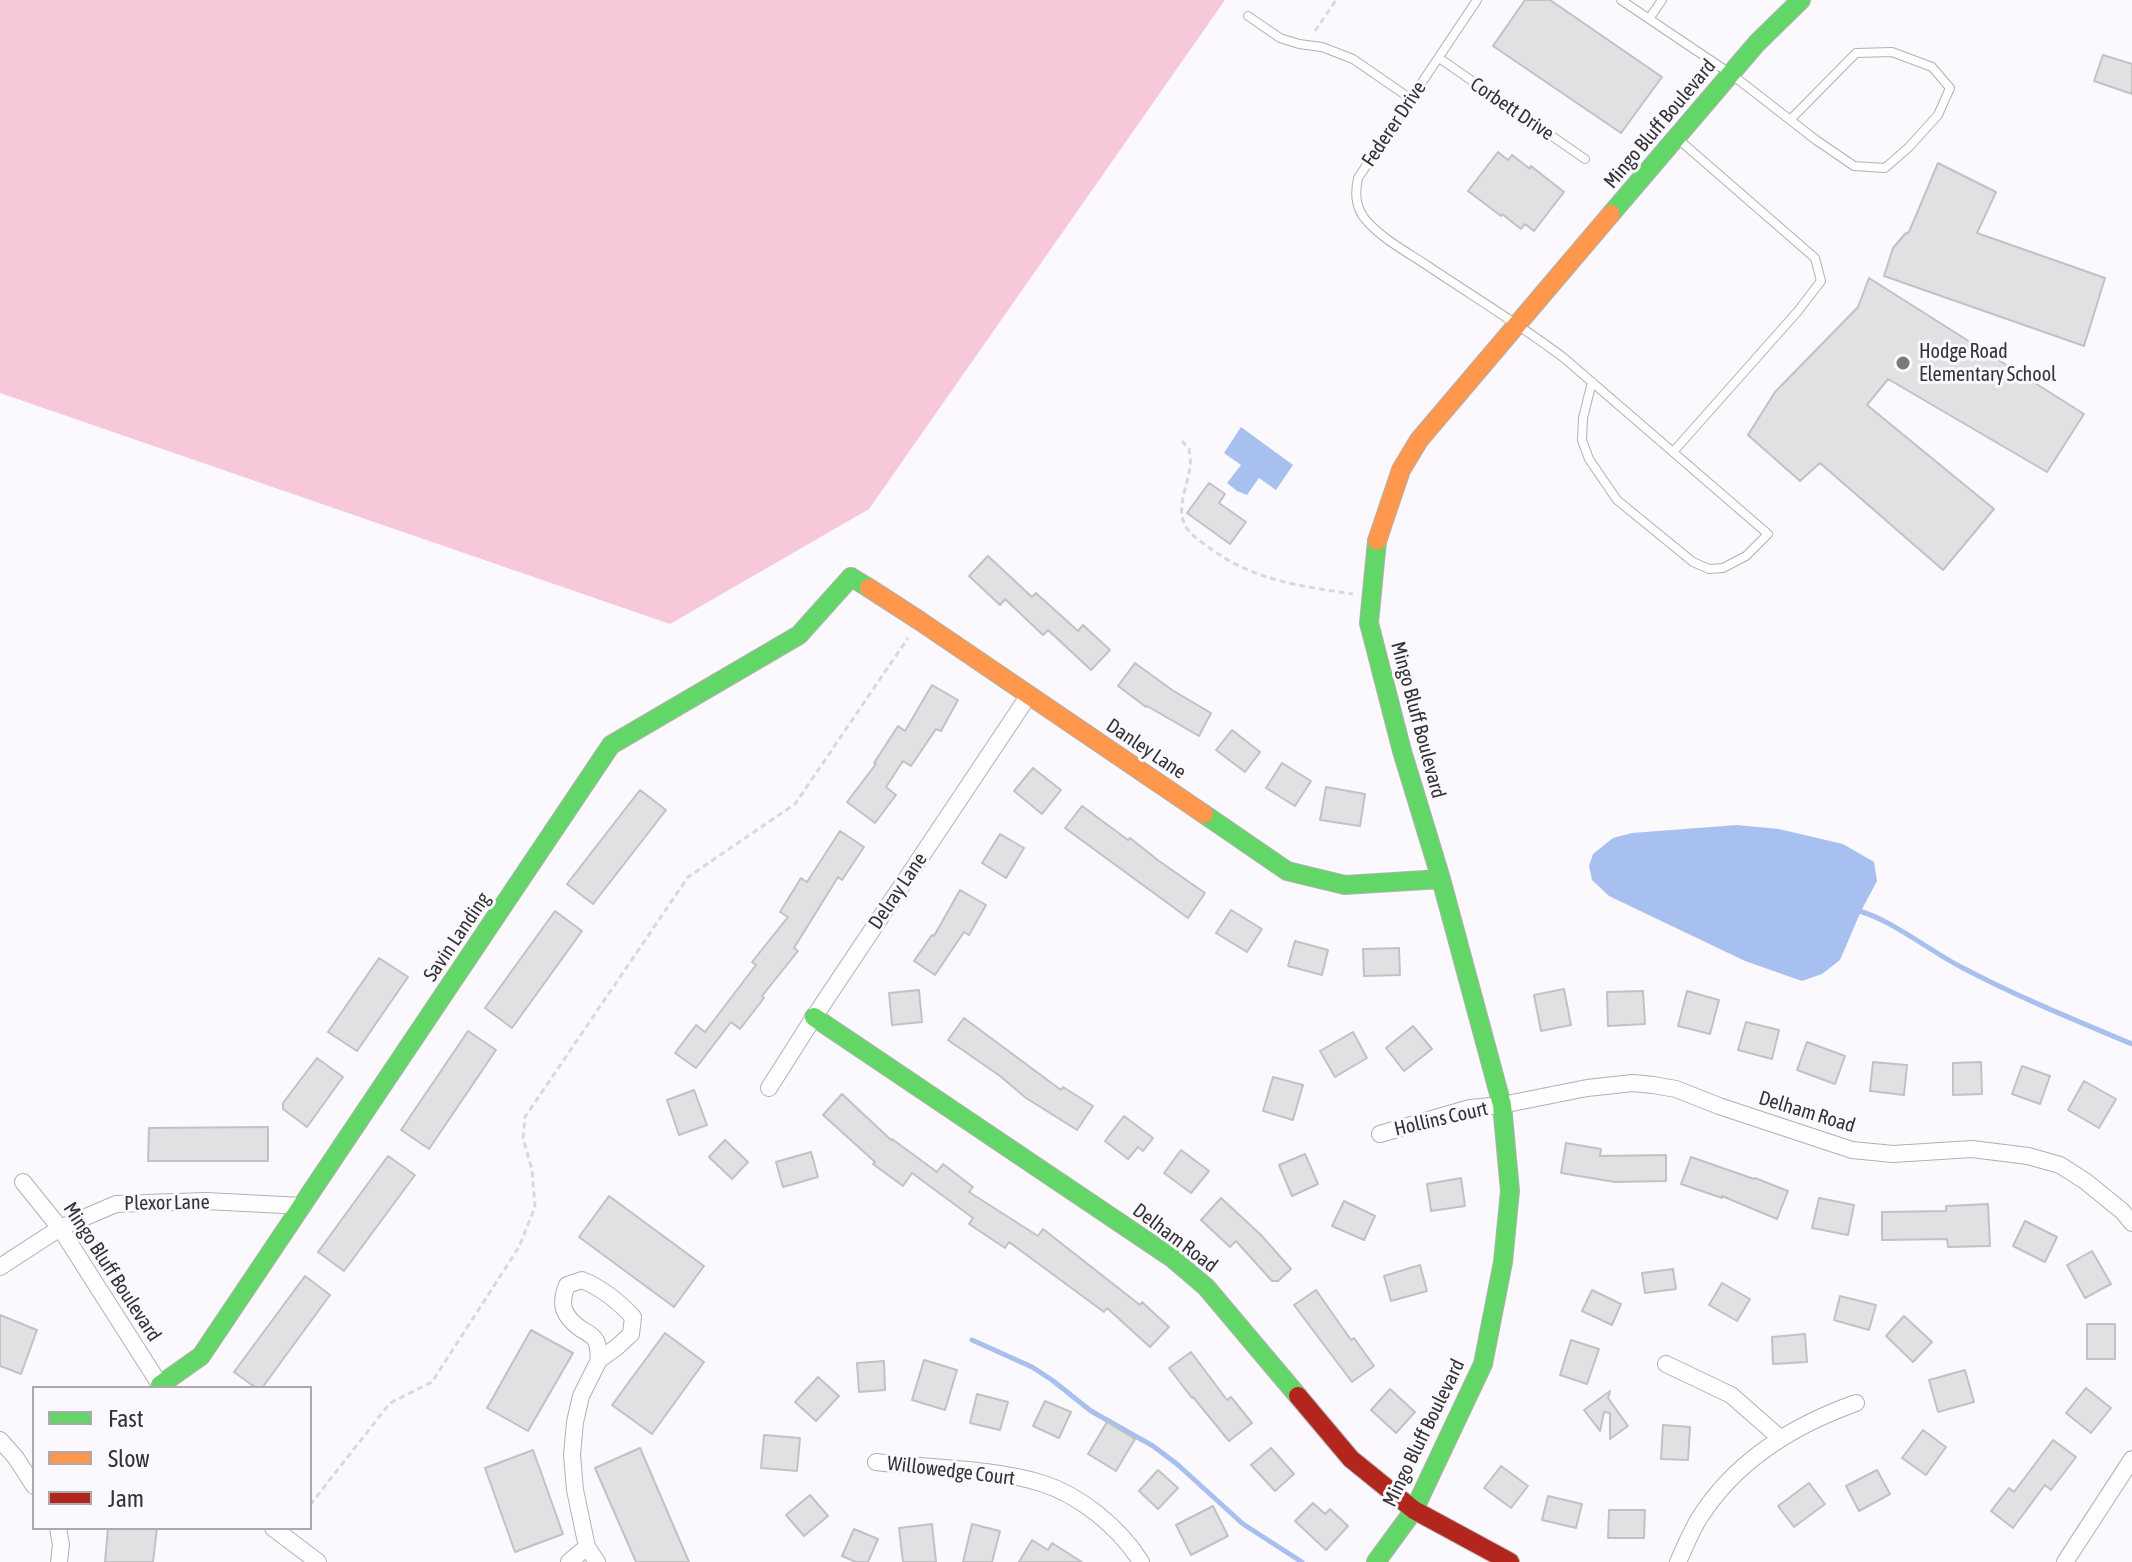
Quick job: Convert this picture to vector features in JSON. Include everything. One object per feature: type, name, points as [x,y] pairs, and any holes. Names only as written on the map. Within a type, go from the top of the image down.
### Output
[{"type":"street","name":"Mingo Bluff Boulevard","points":[[1376,1562],[1414,1510],[1483,1364],[1503,1262],[1510,1191],[1502,1105],[1369,623],[1377,540],[1401,470],[1419,440],[1757,43],[1801,0]]},
{"type":"street","name":"Danley Lane","points":[[851,577],[1287,871],[1345,885],[1441,879]]},
{"type":"street","name":"Savin Landing","points":[[162,1386],[201,1356],[611,745],[799,635],[851,577]]},
{"type":"street","name":"Delray Lane","points":[[769,1088],[1029,695]]},
{"type":"street","name":"Delham Road","points":[[814,1017],[1172,1258],[1206,1287],[1351,1459],[1414,1510],[1510,1562]]},
{"type":"street","name":"Delham Road","points":[[1502,1105],[1587,1088],[1633,1083],[1676,1089],[1852,1150],[1893,1154],[1972,1149],[2028,1156],[2060,1165],[2085,1181],[2132,1223]]},
{"type":"street","name":"Hollins Court","points":[[1380,1134],[1470,1108],[1502,1105]]},
{"type":"street","name":"Mingo Bluff Boulevard","points":[[23,1182],[60,1228],[160,1386]]},
{"type":"street","name":"Plexor Lane","points":[[0,1267],[60,1228],[116,1204],[206,1201],[303,1206]]},
{"type":"street","points":[[597,1562],[587,1547],[575,1490],[572,1455],[575,1422],[581,1396],[599,1360],[631,1334],[633,1317],[597,1286],[582,1280],[567,1285],[561,1299],[566,1316],[598,1343],[599,1360]]},
{"type":"street","points":[[1666,1364],[1731,1395],[1780,1438]]},
{"type":"street","points":[[1678,1562],[1700,1518],[1738,1470],[1780,1438],[1856,1403]]},
{"type":"street","points":[[0,1440],[32,1483]]},
{"type":"street","points":[[2065,1562],[2132,1459]]},
{"type":"street","name":"Willowedge Court","points":[[876,1462],[998,1474],[1042,1483],[1067,1494],[1105,1522],[1124,1539],[1141,1562]]},
{"type":"street","points":[[58,1530],[59,1562]]},
{"type":"street","points":[[276,1530],[318,1562]]},
{"type":"street","points":[[569,1562],[587,1547]]},
{"type":"lane","name":"Federer Drive","points":[[1477,0],[1358,178],[1355,193],[1365,219],[1390,241],[1555,351],[1592,382],[1768,534],[1746,556],[1723,568],[1709,569],[1693,562],[1617,500],[1589,459],[1582,440],[1583,418],[1592,382]]},
{"type":"lane","points":[[1621,0],[1731,74],[1790,120],[1854,166],[1885,168],[1938,115],[1950,88],[1932,67],[1892,52],[1856,53],[1790,120]]},
{"type":"lane","points":[[1649,19],[1662,0]]},
{"type":"lane","points":[[1248,16],[1280,38],[1322,47],[1353,59],[1411,99]]},
{"type":"lane","name":"Corbett Drive","points":[[1439,58],[1585,159]]},
{"type":"lane","points":[[1673,452],[1821,281],[1815,258],[1677,138]]},
{"type":"path","points":[[1315,31],[1336,0]]},
{"type":"path","points":[[1182,441],[1189,449],[1190,466],[1183,506],[1184,523],[1196,539],[1254,574],[1285,583],[1356,595]]},
{"type":"path","points":[[312,1502],[390,1403],[432,1382],[519,1247],[535,1207],[532,1170],[523,1138],[525,1117],[688,877],[795,804],[920,621]]},
{"type":"shaded area","points":[[0,0],[1225,0],[869,509],[670,624],[0,393]]},
{"type":"water","points":[[1241,427],[1293,465],[1276,490],[1259,478],[1247,495],[1227,483],[1241,465],[1224,453]]},
{"type":"water","points":[[1737,825],[1779,829],[1843,844],[1874,862],[1877,881],[1840,960],[1822,974],[1802,981],[1745,961],[1609,896],[1592,880],[1589,866],[1593,854],[1613,838],[1632,833]]},
{"type":"building","points":[[1525,0],[1550,0],[1662,77],[1621,133],[1493,46]]},
{"type":"building","points":[[2103,55],[2132,64],[2132,94],[2094,81]]},
{"type":"building","points":[[1498,152],[1508,160],[1512,155],[1530,169],[1531,166],[1564,192],[1534,231],[1525,224],[1521,229],[1468,191]]},
{"type":"building","points":[[1938,163],[1996,192],[1977,233],[2105,278],[2084,346],[1884,276],[1893,248],[1909,232]]},
{"type":"building","name":"Hodge Road Elementary School","points":[[1869,278],[2084,414],[2047,472],[1888,379],[1867,405],[1994,509],[1943,570],[1820,463],[1800,481],[1748,435],[1775,392],[1858,307]]},
{"type":"building","points":[[1209,483],[1225,494],[1219,503],[1246,522],[1230,544],[1187,513]]},
{"type":"building","points":[[988,556],[1032,597],[1036,593],[1078,631],[1083,625],[1110,650],[1091,670],[1048,630],[1043,635],[1005,599],[1000,605],[969,576]]},
{"type":"building","points":[[1135,663],[1211,713],[1199,736],[1146,707],[1118,686]]},
{"type":"building","points":[[932,685],[958,700],[941,731],[936,729],[911,766],[903,761],[886,787],[896,795],[875,823],[847,802],[876,764],[898,726],[905,731]]},
{"type":"building","points":[[1232,730],[1260,752],[1245,772],[1216,750]]},
{"type":"building","points":[[1282,763],[1311,781],[1295,806],[1266,788]]},
{"type":"building","points":[[1033,768],[1061,790],[1042,814],[1014,791]]},
{"type":"building","points":[[1326,787],[1365,794],[1360,826],[1320,820]]},
{"type":"building","points":[[640,790],[666,810],[593,904],[567,884]]},
{"type":"building","points":[[1082,806],[1205,893],[1188,918],[1065,828]]},
{"type":"building","points":[[840,831],[864,847],[842,880],[838,877],[794,948],[798,951],[762,996],[764,998],[740,1029],[731,1022],[696,1068],[675,1053],[696,1025],[705,1032],[756,965],[752,962],[788,917],[780,912],[801,878],[807,882]]},
{"type":"building","points":[[1000,834],[1024,848],[1006,878],[982,863]]},
{"type":"building","points":[[960,890],[986,905],[969,935],[964,932],[935,975],[914,961],[934,936]]},
{"type":"building","points":[[1231,910],[1262,929],[1247,952],[1216,933]]},
{"type":"building","points":[[555,911],[582,931],[512,1028],[485,1008]]},
{"type":"building","points":[[1295,941],[1328,950],[1322,975],[1288,966]]},
{"type":"building","points":[[1399,948],[1400,975],[1364,976],[1363,949]]},
{"type":"building","points":[[379,958],[408,977],[357,1051],[328,1032]]},
{"type":"building","points":[[1564,989],[1571,1025],[1541,1031],[1534,995]]},
{"type":"building","points":[[919,990],[922,1022],[892,1025],[889,993]]},
{"type":"building","points":[[1643,991],[1645,1024],[1608,1026],[1607,992]]},
{"type":"building","points":[[1687,991],[1719,1000],[1710,1034],[1678,1026]]},
{"type":"building","points":[[964,1018],[1061,1090],[1063,1087],[1093,1106],[1077,1130],[1026,1098],[948,1040]]},
{"type":"building","points":[[1746,1022],[1779,1030],[1772,1059],[1738,1050]]},
{"type":"building","points":[[1413,1026],[1432,1049],[1404,1071],[1386,1048]]},
{"type":"building","points":[[468,1031],[496,1050],[429,1149],[401,1130]]},
{"type":"building","points":[[1353,1032],[1367,1058],[1335,1077],[1320,1051]]},
{"type":"building","points":[[1807,1042],[1845,1056],[1835,1084],[1797,1070]]},
{"type":"building","points":[[317,1058],[343,1077],[307,1127],[283,1109],[283,1103]]},
{"type":"building","points":[[1873,1062],[1907,1065],[1904,1095],[1870,1091]]},
{"type":"building","points":[[1981,1062],[1982,1094],[1953,1095],[1953,1063]]},
{"type":"building","points":[[2022,1066],[2050,1076],[2040,1104],[2012,1094]]},
{"type":"building","points":[[1273,1077],[1303,1085],[1293,1120],[1263,1111]]},
{"type":"building","points":[[2084,1081],[2116,1099],[2099,1128],[2068,1110]]},
{"type":"building","points":[[694,1090],[707,1125],[679,1135],[667,1100]]},
{"type":"building","points":[[842,1094],[891,1140],[937,1172],[943,1164],[973,1187],[969,1192],[1038,1236],[1043,1229],[1140,1305],[1142,1302],[1169,1327],[1150,1347],[1107,1308],[1104,1312],[1009,1242],[1005,1248],[969,1224],[973,1218],[912,1173],[903,1186],[873,1164],[875,1162],[823,1115]]},
{"type":"building","points":[[1124,1116],[1153,1138],[1143,1151],[1138,1147],[1128,1159],[1105,1141]]},
{"type":"building","points":[[268,1127],[268,1161],[148,1161],[149,1128]]},
{"type":"building","points":[[725,1140],[748,1162],[732,1179],[709,1157]]},
{"type":"building","points":[[1566,1143],[1601,1149],[1600,1156],[1666,1155],[1666,1181],[1615,1182],[1561,1173]]},
{"type":"building","points":[[1181,1150],[1209,1171],[1191,1193],[1164,1173]]},
{"type":"building","points":[[811,1152],[818,1177],[783,1187],[776,1162]]},
{"type":"building","points":[[1305,1154],[1318,1184],[1292,1196],[1279,1165]]},
{"type":"building","points":[[388,1156],[415,1175],[344,1271],[318,1252]]},
{"type":"building","points":[[1691,1157],[1788,1191],[1777,1219],[1722,1196],[1681,1184]]},
{"type":"building","points":[[1461,1178],[1465,1206],[1431,1211],[1427,1184]]},
{"type":"building","points":[[609,1196],[704,1266],[674,1307],[579,1237]]},
{"type":"building","points":[[1221,1198],[1261,1235],[1291,1269],[1278,1281],[1272,1281],[1236,1241],[1230,1247],[1201,1220]]},
{"type":"building","points":[[1819,1198],[1854,1205],[1848,1235],[1812,1228]]},
{"type":"building","points":[[1344,1201],[1375,1216],[1364,1240],[1332,1226]]},
{"type":"building","points":[[1988,1204],[1990,1246],[1948,1247],[1947,1239],[1882,1240],[1882,1212],[1946,1211],[1946,1206]]},
{"type":"building","points":[[2025,1221],[2057,1237],[2045,1262],[2013,1246]]},
{"type":"building","points":[[2092,1251],[2111,1284],[2085,1298],[2067,1265]]},
{"type":"building","points":[[1420,1265],[1427,1291],[1391,1301],[1384,1276]]},
{"type":"building","points":[[1673,1269],[1676,1289],[1645,1293],[1642,1273]]},
{"type":"building","points":[[305,1276],[330,1295],[263,1386],[253,1386],[234,1372]]},
{"type":"building","points":[[1722,1283],[1750,1299],[1737,1321],[1709,1305]]},
{"type":"building","points":[[1316,1290],[1351,1340],[1354,1338],[1374,1366],[1352,1382],[1294,1305]]},
{"type":"building","points":[[1592,1290],[1621,1304],[1612,1325],[1582,1311]]},
{"type":"building","points":[[1840,1296],[1876,1305],[1869,1330],[1834,1320]]},
{"type":"building","points":[[0,1315],[37,1330],[21,1374],[0,1366]]},
{"type":"building","points":[[1904,1316],[1932,1342],[1913,1362],[1886,1336]]},
{"type":"building","points":[[2087,1324],[2115,1324],[2115,1359],[2087,1359]]},
{"type":"building","points":[[531,1330],[573,1353],[528,1431],[487,1408]]},
{"type":"building","points":[[665,1333],[704,1362],[652,1434],[612,1405]]},
{"type":"building","points":[[1805,1334],[1807,1362],[1773,1364],[1772,1337]]},
{"type":"building","points":[[1571,1340],[1599,1349],[1587,1384],[1560,1375]]},
{"type":"building","points":[[1191,1352],[1227,1400],[1231,1397],[1252,1423],[1229,1441],[1169,1368]]},
{"type":"building","points":[[924,1360],[957,1370],[945,1410],[912,1400]]},
{"type":"building","points":[[884,1361],[885,1390],[859,1392],[857,1363]]},
{"type":"building","points":[[1965,1370],[1974,1402],[1938,1412],[1929,1380]]},
{"type":"building","points":[[818,1377],[839,1396],[816,1421],[795,1402]]},
{"type":"building","points":[[2086,1388],[2111,1408],[2091,1433],[2066,1413]]},
{"type":"building","points":[[1390,1389],[1415,1412],[1396,1433],[1371,1410]]},
{"type":"building","points":[[1610,1391],[1608,1398],[1628,1426],[1610,1439],[1610,1413],[1604,1412],[1600,1431],[1584,1410]]},
{"type":"building","points":[[977,1394],[1008,1402],[1000,1430],[970,1423]]},
{"type":"building","points":[[1045,1401],[1071,1412],[1059,1438],[1033,1426]]},
{"type":"building","points":[[1107,1422],[1135,1439],[1116,1471],[1088,1454]]},
{"type":"building","points":[[1663,1425],[1690,1427],[1688,1460],[1661,1459]]},
{"type":"building","points":[[1923,1430],[1946,1447],[1926,1475],[1902,1458]]},
{"type":"building","points":[[764,1435],[800,1438],[797,1471],[761,1468]]},
{"type":"building","points":[[2053,1440],[2076,1457],[2051,1490],[2045,1485],[2013,1528],[1991,1511],[2009,1488],[2014,1492]]},
{"type":"building","points":[[640,1448],[689,1562],[636,1562],[595,1468]]},
{"type":"building","points":[[1271,1448],[1294,1474],[1275,1491],[1251,1465]]},
{"type":"building","points":[[533,1450],[563,1534],[515,1552],[485,1468]]},
{"type":"building","points":[[1501,1466],[1528,1486],[1511,1508],[1484,1488]]},
{"type":"building","points":[[1158,1470],[1178,1488],[1158,1509],[1139,1491]]},
{"type":"building","points":[[1877,1470],[1890,1494],[1859,1511],[1846,1486]]},
{"type":"building","points":[[1809,1483],[1825,1504],[1794,1527],[1778,1506]]},
{"type":"building","points":[[810,1495],[828,1516],[804,1536],[786,1515]]},
{"type":"building","points":[[1548,1496],[1582,1504],[1576,1528],[1542,1520]]},
{"type":"building","points":[[1313,1503],[1325,1514],[1330,1509],[1348,1526],[1326,1550],[1295,1521]]},
{"type":"building","points":[[1213,1506],[1228,1536],[1191,1555],[1176,1525]]},
{"type":"building","points":[[1609,1510],[1645,1510],[1644,1538],[1608,1538]]},
{"type":"building","points":[[932,1524],[936,1562],[903,1562],[899,1528]]},
{"type":"building","points":[[972,1524],[1000,1531],[992,1562],[963,1562]]},
{"type":"building","points":[[854,1529],[878,1539],[868,1562],[856,1562],[842,1556]]},
{"type":"building","points":[[108,1530],[157,1530],[153,1562],[105,1562]]},
{"type":"building","points":[[1032,1540],[1048,1550],[1052,1543],[1082,1562],[1019,1562]]},
{"type":"waterway","points":[[1855,910],[1881,920],[2005,989],[2132,1044]]},
{"type":"waterway","points":[[972,1340],[1032,1367],[1091,1411],[1153,1446],[1243,1524],[1302,1562]]},
{"type":"traffic: fast","points":[[1611,214],[1757,43],[1801,0]]},
{"type":"traffic: fast","points":[[1376,1562],[1414,1510],[1483,1364],[1503,1262],[1510,1191],[1502,1105],[1369,623],[1377,541]]},
{"type":"traffic: fast","points":[[160,1385],[201,1356],[611,745],[799,635],[851,577],[869,588]]},
{"type":"traffic: fast","points":[[1204,814],[1287,871],[1345,885],[1441,879]]},
{"type":"traffic: fast","points":[[814,1017],[1172,1258],[1206,1287],[1298,1396]]},
{"type":"traffic: slow","points":[[1377,541],[1401,470],[1419,440],[1611,214]]},
{"type":"traffic: slow","points":[[869,588],[1204,814]]},
{"type":"traffic: jam","points":[[1298,1396],[1351,1459],[1414,1510],[1510,1562]]},
{"type":"place","name":"Hodge Road Elementary School","points":[[1903,363]]}]
